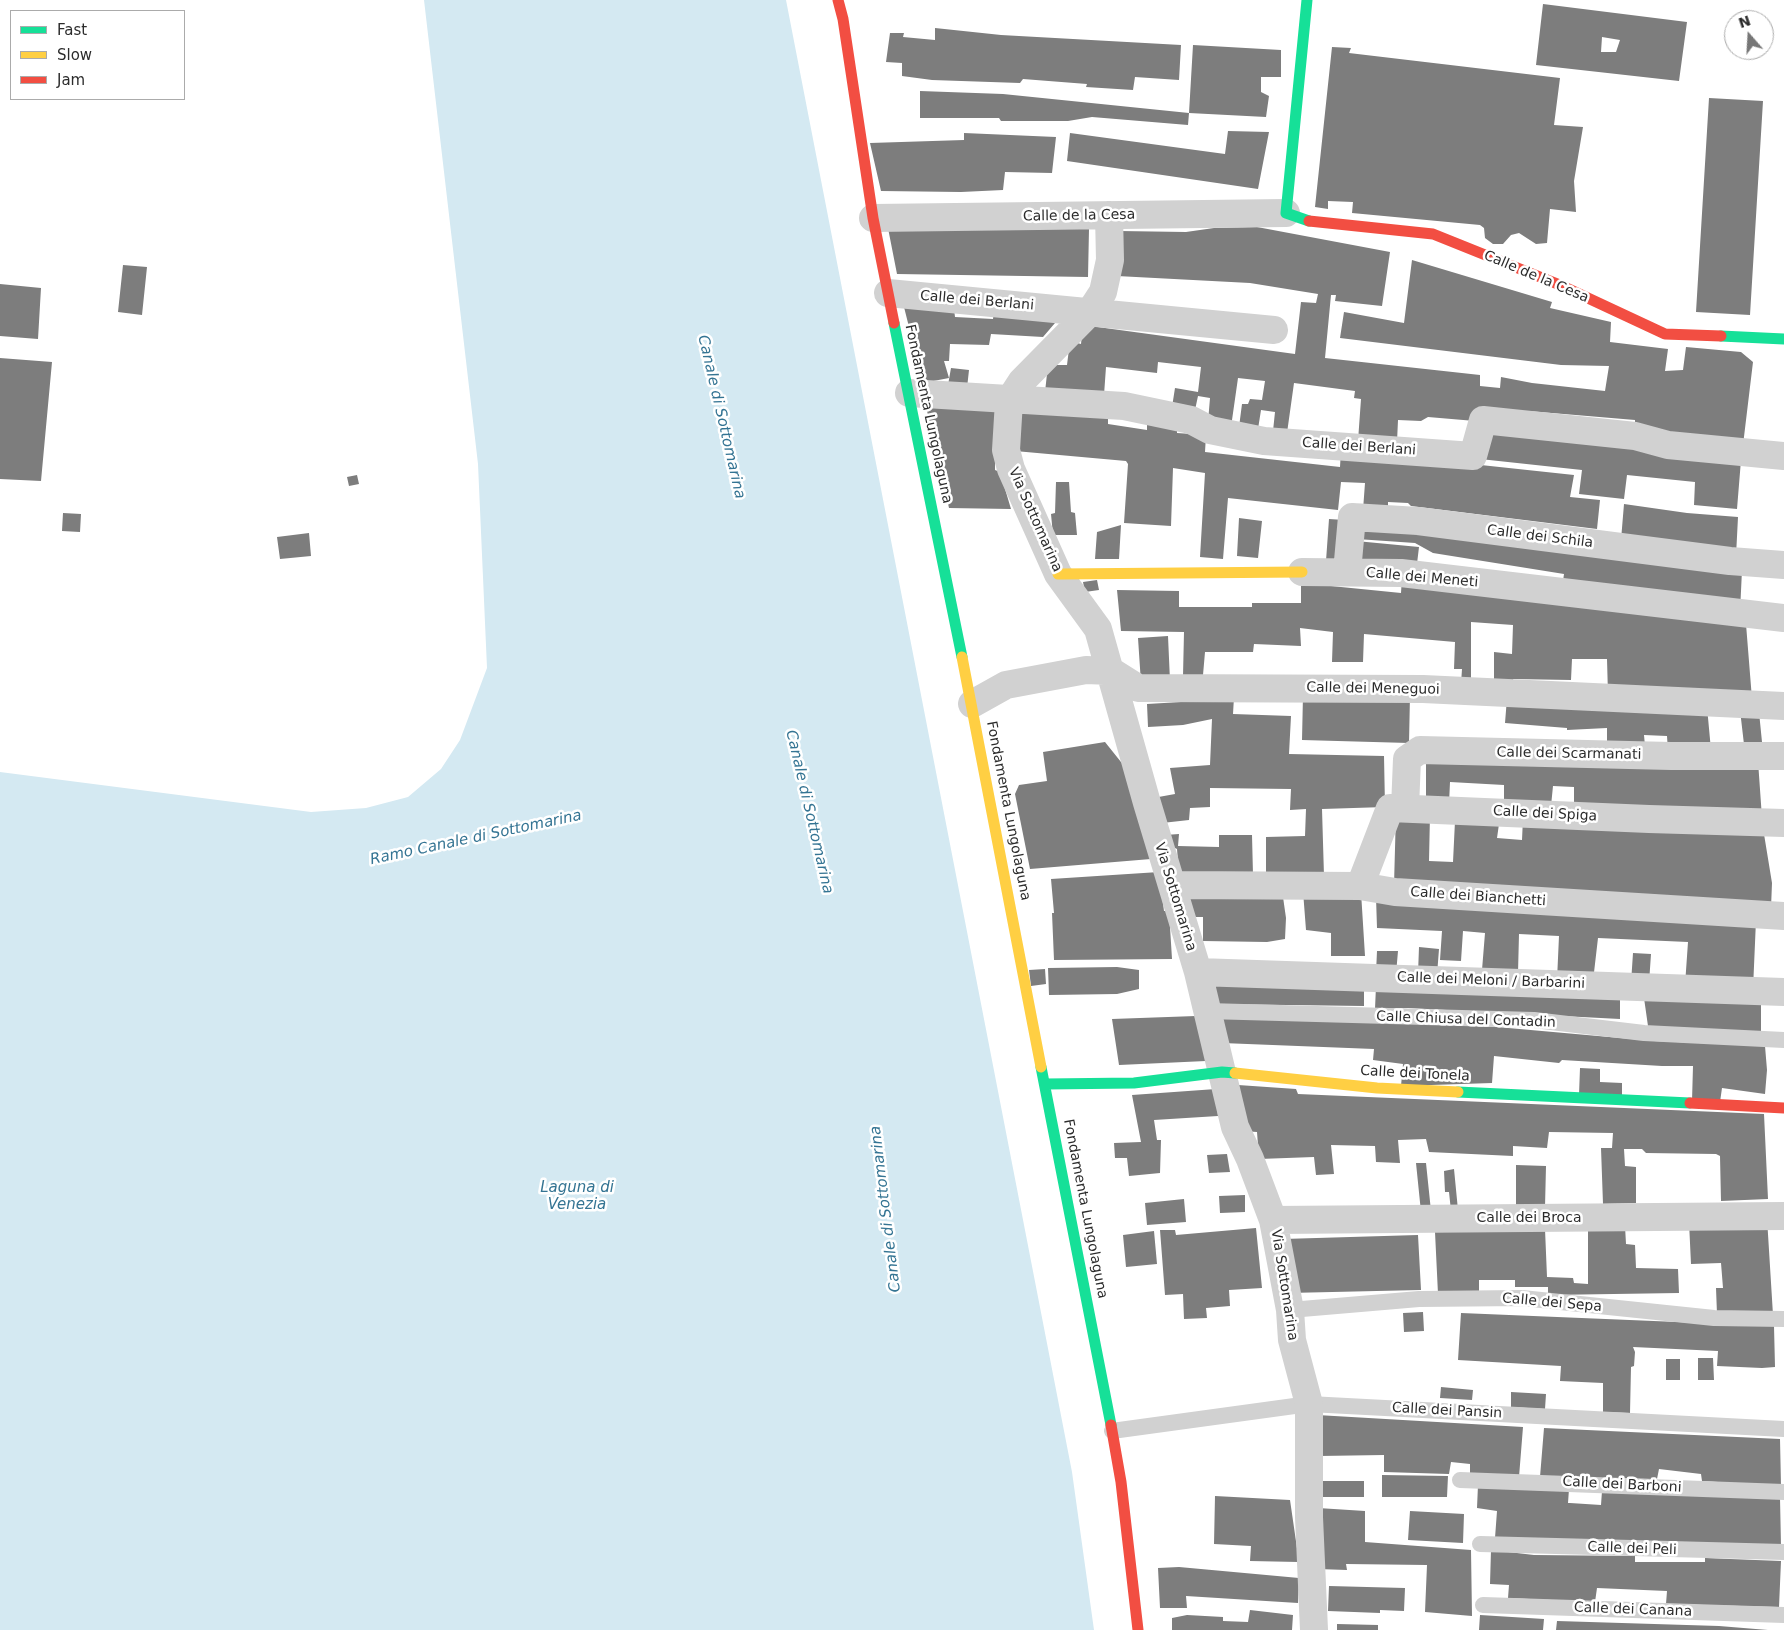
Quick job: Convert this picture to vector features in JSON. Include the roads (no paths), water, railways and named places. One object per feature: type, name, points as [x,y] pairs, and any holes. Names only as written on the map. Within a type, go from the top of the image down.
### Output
[{"type":"street","name":"Fondamenta Lungolaguna","points":[[838,0],[843,19],[873,218],[972,704],[1112,1431],[1121,1482],[1138,1630]]},
{"type":"street","points":[[1286,213],[1307,0]]},
{"type":"street","name":"Calle de la Cesa","points":[[873,218],[1286,213],[1309,221],[1433,234],[1560,285],[1665,334],[1784,339]]},
{"type":"street","points":[[1009,401],[1022,381],[1090,312],[1103,292],[1110,260],[1109,215]]},
{"type":"street","name":"Calle dei Berlani","points":[[888,293],[1274,330]]},
{"type":"street","name":"Calle dei Berlani","points":[[909,393],[1009,401],[1124,406],[1191,420],[1210,430],[1264,441],[1473,456],[1482,420],[1635,436],[1668,445],[1784,456]]},
{"type":"street","name":"Via Sottomarina","points":[[1009,401],[1006,450],[1011,469],[1058,574],[1098,629],[1147,803],[1198,972],[1235,1127],[1250,1159],[1273,1220],[1290,1310],[1292,1340],[1308,1404],[1309,1517],[1314,1630]]},
{"type":"street","name":"Calle dei Schila","points":[[1347,572],[1352,517],[1418,521],[1730,561],[1784,565]]},
{"type":"street","name":"Calle dei Meneti","points":[[1058,574],[1402,573],[1784,618]]},
{"type":"street","name":"Calle dei Meneguoi","points":[[972,704],[1006,685],[1086,670],[1111,671],[1138,688],[1423,689],[1784,706]]},
{"type":"street","name":"Calle dei Scarmanati","points":[[1405,808],[1407,759],[1420,750],[1671,756],[1784,756]]},
{"type":"street","name":"Calle dei Spiga","points":[[1360,886],[1390,808],[1784,823]]},
{"type":"street","name":"Calle dei Bianchetti","points":[[1172,884],[1360,886],[1395,892],[1784,916]]},
{"type":"street","name":"Calle dei Meloni / Barbarini","points":[[1198,972],[1784,992]]},
{"type":"street","name":"Calle dei Tonela","points":[[1046,1084],[1134,1083],[1222,1072],[1377,1088],[1784,1108]]},
{"type":"street","name":"Calle dei Broca","points":[[1273,1220],[1784,1216]]},
{"type":"lane","name":"Calle Chiusa del Contadin","points":[[1207,1011],[1534,1020],[1644,1032],[1784,1040]]},
{"type":"lane","name":"Calle dei Sepa","points":[[1290,1310],[1419,1299],[1522,1298],[1714,1318],[1784,1319]]},
{"type":"lane","name":"Calle dei Pansin","points":[[1112,1431],[1308,1404],[1784,1429]]},
{"type":"lane","name":"Calle dei Barboni","points":[[1460,1480],[1784,1492]]},
{"type":"lane","name":"Calle dei Peli","points":[[1480,1544],[1784,1552]]},
{"type":"lane","name":"Calle dei Canana","points":[[1483,1605],[1784,1615]]},
{"type":"water","name":"Laguna di Venezia","points":[[424,0],[786,0],[1072,1472],[1094,1630],[0,1630],[0,772],[311,812],[366,808],[408,797],[441,769],[460,740],[487,668],[478,464]]},
{"type":"water label","name":"Canale di Sottomarina","points":[[721,417]]},
{"type":"water label","name":"Canale di Sottomarina","points":[[809,812]]},
{"type":"water label","name":"Ramo Canale di Sottomarina","points":[[476,838]]},
{"type":"water label","name":"Canale di Sottomarina","points":[[886,1209]]}]
